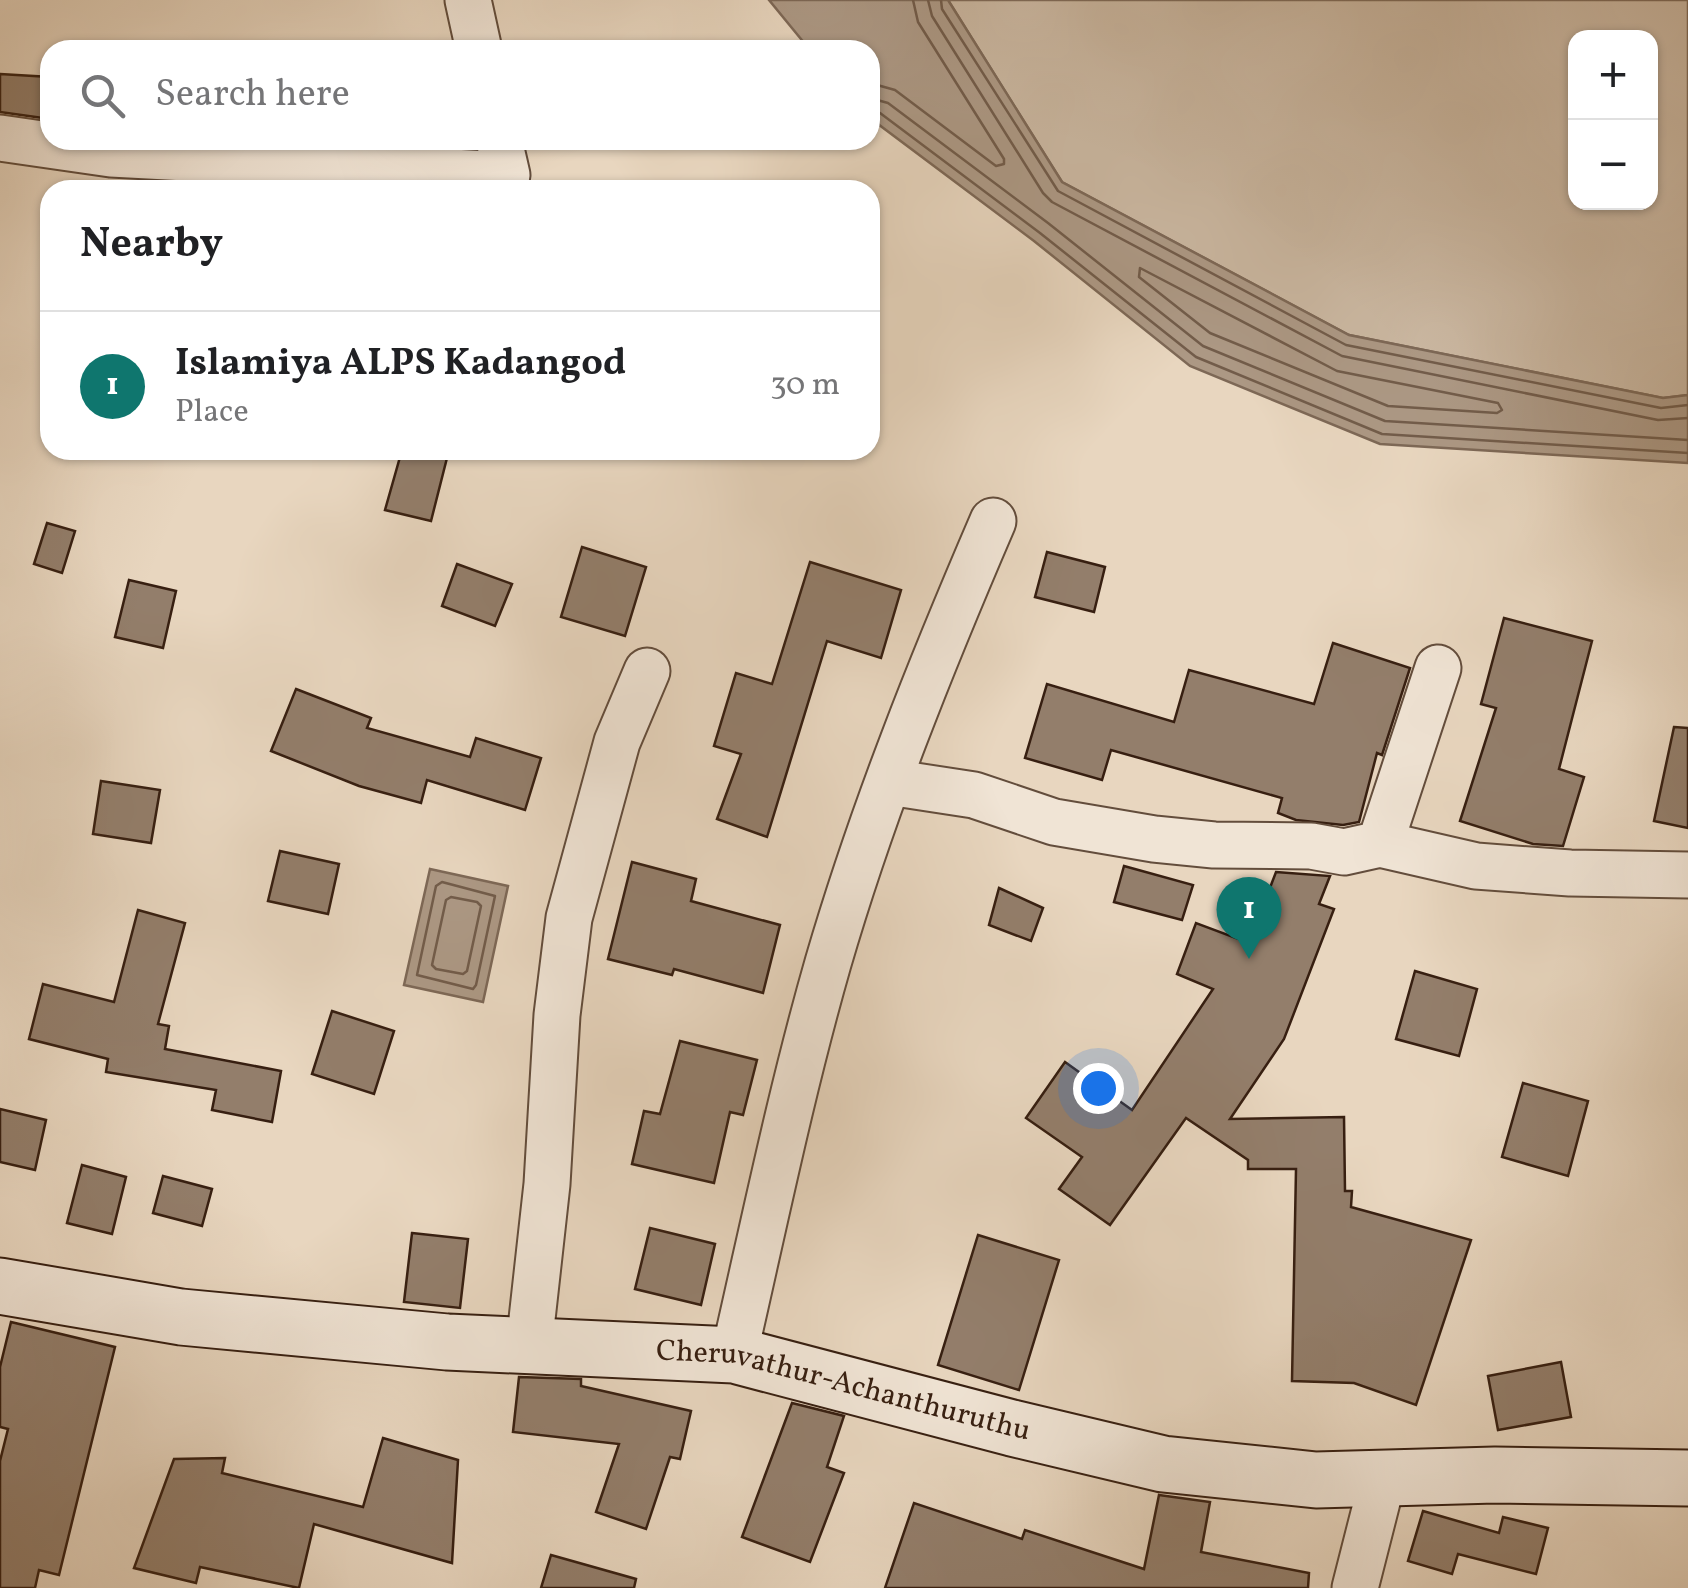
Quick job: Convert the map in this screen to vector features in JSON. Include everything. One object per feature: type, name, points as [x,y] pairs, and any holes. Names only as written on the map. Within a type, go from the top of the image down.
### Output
[{"type":"main road","name":"Cheruvathur-Achanthuruthu","points":[[0,1286],[181,1317],[447,1342],[734,1355],[1163,1464],[1316,1480],[1495,1475],[1688,1478]]},
{"type":"street","points":[[468,0],[477,40]]},
{"type":"street","points":[[0,138],[40,144]]},
{"type":"street","points":[[82,150],[507,175],[501,150]]},
{"type":"street","points":[[734,1355],[828,965],[866,840],[954,611],[994,521]]},
{"type":"street","points":[[1380,844],[1438,668]]},
{"type":"street","points":[[530,1346],[547,1184],[557,1014],[569,918],[617,742],[647,672]]},
{"type":"street","points":[[889,782],[974,795],[1054,822],[1154,838],[1311,846],[1344,852],[1380,844],[1476,866],[1570,873],[1688,875]]},
{"type":"street","points":[[1355,1588],[1384,1478]]},
{"type":"shaded area","points":[[948,0],[1688,0],[1688,395],[1663,398],[1349,335],[1062,182]]},
{"type":"water","points":[[769,0],[948,0],[1062,182],[1349,335],[1663,398],[1688,395],[1688,463],[1380,444],[1190,366],[1034,241],[880,126],[880,40],[802,40]]},
{"type":"water","points":[[430,869],[508,886],[483,1002],[404,985]]},
{"type":"building","points":[[0,74],[40,76],[40,118],[0,112]]},
{"type":"building","points":[[399,460],[446,460],[431,521],[385,510]]},
{"type":"building","points":[[47,523],[75,531],[62,573],[34,564]]},
{"type":"building","points":[[582,547],[646,567],[625,636],[561,617]]},
{"type":"building","points":[[1047,552],[1105,567],[1094,612],[1035,597]]},
{"type":"building","points":[[810,562],[901,590],[881,658],[827,641],[767,837],[717,819],[741,754],[714,746],[736,673],[772,684]]},
{"type":"building","points":[[457,564],[512,584],[495,626],[442,606]]},
{"type":"building","points":[[129,580],[176,591],[163,648],[115,637]]},
{"type":"building","points":[[1504,618],[1592,641],[1559,769],[1584,777],[1563,846],[1533,844],[1460,821],[1496,708],[1481,704]]},
{"type":"building","points":[[1333,643],[1410,668],[1382,755],[1377,753],[1359,822],[1343,825],[1296,820],[1278,813],[1282,798],[1111,750],[1102,780],[1025,758],[1047,684],[1174,722],[1189,670],[1314,704]]},
{"type":"building","points":[[296,689],[371,718],[367,728],[470,757],[476,738],[541,758],[525,810],[427,780],[421,803],[359,786],[271,751]]},
{"type":"building","points":[[1674,727],[1688,728],[1688,828],[1654,821]]},
{"type":"building","points":[[101,781],[160,790],[151,843],[93,834]]},
{"type":"building","points":[[280,851],[339,864],[328,914],[268,901]]},
{"type":"building","points":[[632,862],[696,879],[691,901],[780,925],[763,993],[674,969],[672,975],[608,959]]},
{"type":"building","points":[[1124,866],[1193,885],[1182,920],[1114,902]]},
{"type":"building","points":[[1276,872],[1330,876],[1319,904],[1334,909],[1284,1039],[1230,1119],[1344,1117],[1345,1191],[1352,1191],[1351,1207],[1471,1240],[1416,1405],[1354,1383],[1292,1381],[1296,1169],[1248,1169],[1248,1160],[1186,1118],[1110,1225],[1059,1189],[1082,1157],[1026,1118],[1065,1062],[1132,1110],[1213,989],[1177,974],[1196,923],[1249,943]]},
{"type":"building","points":[[999,888],[1043,908],[1031,941],[989,925]]},
{"type":"building","points":[[138,910],[185,923],[158,1024],[169,1026],[165,1049],[281,1071],[272,1122],[212,1110],[216,1090],[106,1072],[108,1059],[29,1039],[43,984],[114,1002]]},
{"type":"building","points":[[1415,971],[1477,989],[1459,1056],[1396,1039]]},
{"type":"building","points":[[332,1011],[394,1031],[374,1094],[312,1074]]},
{"type":"building","points":[[680,1041],[757,1060],[743,1115],[730,1112],[714,1183],[632,1164],[644,1111],[660,1114]]},
{"type":"building","points":[[1523,1083],[1588,1101],[1568,1176],[1502,1157]]},
{"type":"building","points":[[0,1109],[46,1120],[35,1170],[0,1162]]},
{"type":"building","points":[[82,1165],[126,1177],[112,1234],[67,1223]]},
{"type":"building","points":[[163,1176],[212,1189],[202,1226],[153,1213]]},
{"type":"building","points":[[650,1228],[715,1244],[701,1305],[635,1289]]},
{"type":"building","points":[[412,1233],[468,1239],[460,1308],[404,1302]]},
{"type":"building","points":[[978,1235],[1059,1260],[1019,1390],[938,1365]]},
{"type":"building","points":[[11,1322],[115,1347],[59,1575],[39,1570],[35,1588],[0,1588],[0,1461],[8,1429],[0,1427],[0,1367]]},
{"type":"building","points":[[1561,1362],[1571,1417],[1498,1430],[1488,1376]]},
{"type":"building","points":[[519,1377],[581,1379],[581,1386],[691,1411],[680,1459],[670,1457],[646,1529],[596,1512],[619,1444],[513,1432]]},
{"type":"building","points":[[792,1403],[844,1416],[827,1467],[844,1473],[810,1562],[742,1537]]},
{"type":"building","points":[[383,1438],[458,1460],[452,1563],[314,1524],[299,1588],[200,1567],[196,1583],[134,1568],[174,1459],[225,1458],[222,1473],[363,1507]]},
{"type":"building","points":[[1159,1495],[1210,1502],[1201,1552],[1309,1573],[1308,1588],[885,1588],[914,1503],[1022,1539],[1025,1530],[1144,1569]]},
{"type":"building","points":[[1423,1511],[1499,1533],[1503,1517],[1548,1528],[1536,1574],[1458,1554],[1452,1574],[1408,1561]]},
{"type":"building","points":[[551,1555],[636,1579],[634,1588],[541,1588]]},
{"type":"place","name":"Islamiya ALPS Kadangod","points":[[1249,959]]}]
